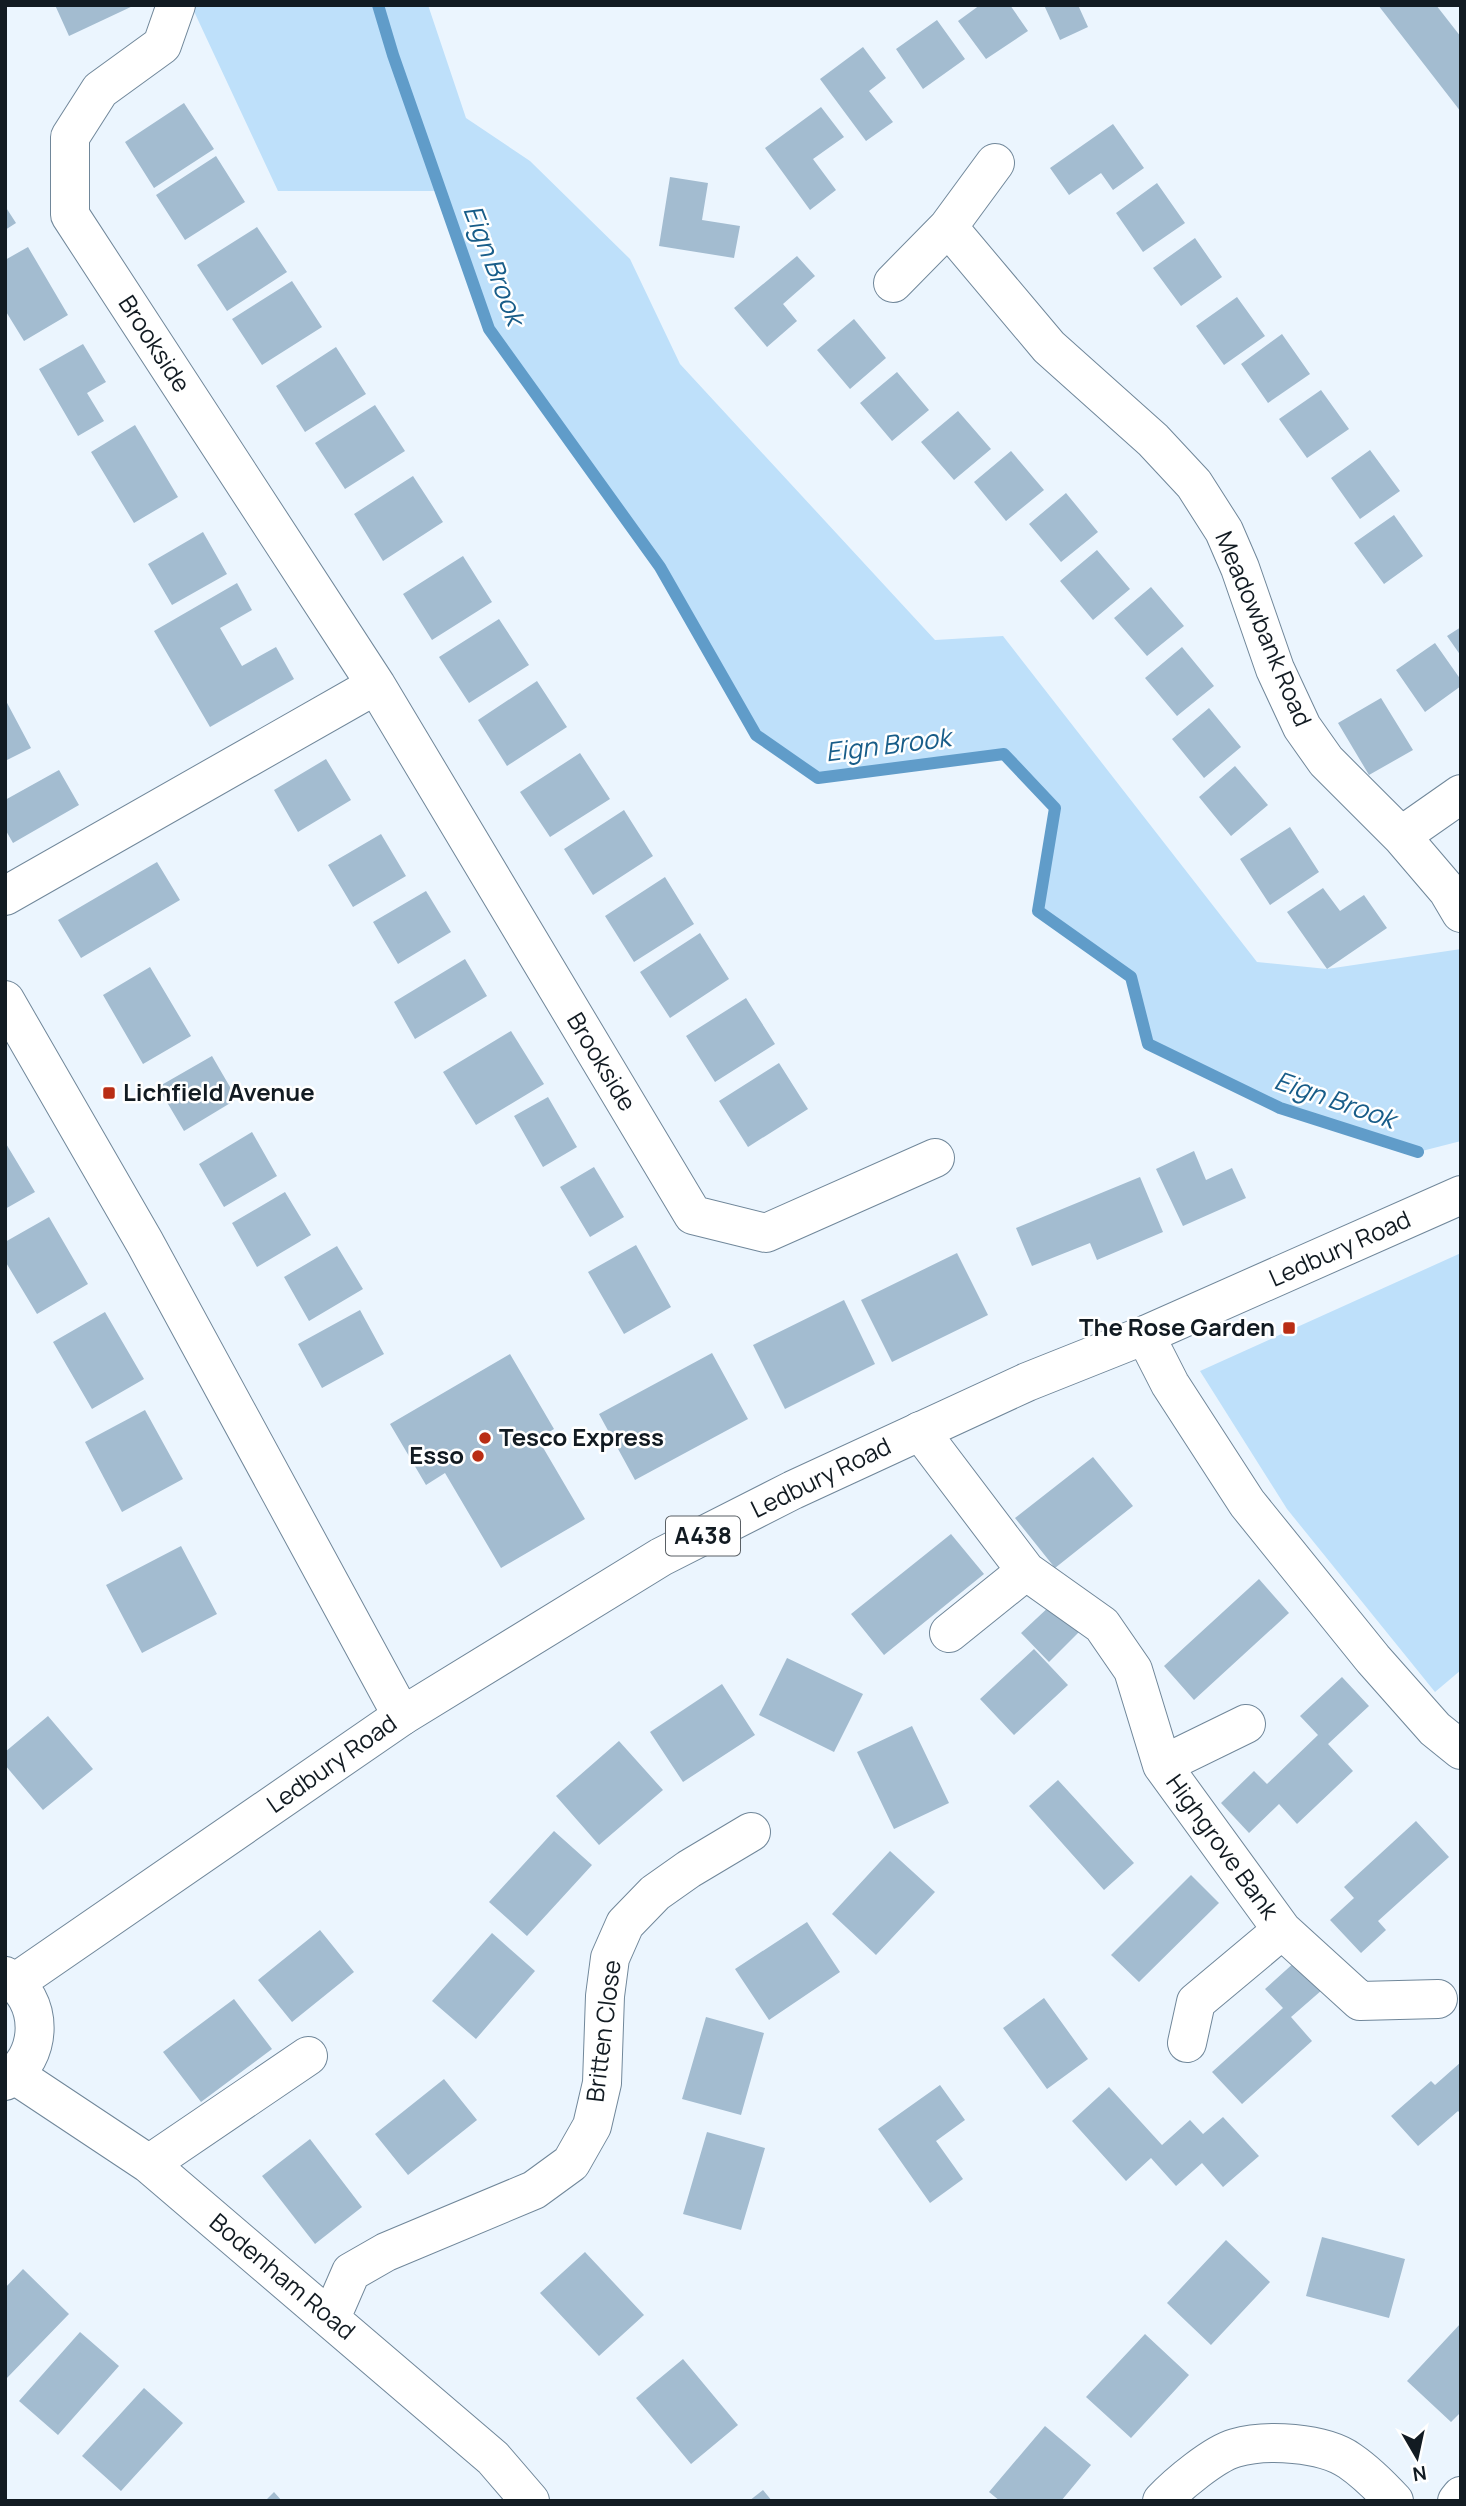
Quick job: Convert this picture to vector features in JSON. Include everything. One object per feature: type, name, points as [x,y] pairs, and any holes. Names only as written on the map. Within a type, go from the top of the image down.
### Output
[{"type":"main road","name":"Brookside","points":[[176,5],[162,45],[100,90],[70,137],[70,215],[376,685],[692,1215],[766,1233],[936,1158]]},
{"type":"main road","points":[[893,283],[948,227],[995,163]]},
{"type":"main road","name":"Meadowbank Road","points":[[948,227],[1049,347],[1153,440],[1194,484],[1224,531],[1240,568],[1275,669],[1302,727],[1326,761],[1401,836],[1448,891],[1461,913]]},
{"type":"main road","points":[[5,897],[376,685]]},
{"type":"main road","points":[[1401,836],[1461,794]]},
{"type":"main road","points":[[5,1000],[145,1243],[402,1716]]},
{"type":"main road","name":"Ledbury Road","points":[[11,1979],[402,1716],[661,1557],[1027,1382],[1144,1335],[1455,1198]]},
{"type":"main road","points":[[1144,1335],[1170,1384],[1247,1503],[1373,1659],[1435,1729],[1461,1750]]},
{"type":"main road","name":"Highgrove Bank","points":[[920,1431],[1026,1572],[1102,1625],[1133,1670],[1162,1765],[1282,1930],[1360,2001],[1438,1999]]},
{"type":"main road","points":[[949,1633],[1026,1572]]},
{"type":"main road","name":"Highgrove Bank","points":[[1162,1765],[1246,1724]]},
{"type":"main road","name":"Britten Close","points":[[331,2318],[351,2272],[386,2252],[534,2190],[571,2163],[592,2126],[602,2084],[605,1996],[610,1958],[625,1924],[655,1893],[751,1832]]},
{"type":"main road","name":"Highgrove Bank","points":[[1187,2043],[1196,2002],[1282,1930]]},
{"type":"main road","points":[[10,2078],[27,2062],[36,2026],[31,2005],[11,1979]]},
{"type":"main road","points":[[149,2164],[309,2056]]},
{"type":"main road","name":"Bodenham Road","points":[[10,2078],[149,2164],[493,2458],[530,2501]]},
{"type":"main road","points":[[1161,2501],[1195,2472],[1234,2448],[1277,2442],[1313,2446],[1349,2459],[1394,2501]]},
{"type":"main road","points":[[1457,2501],[1461,2496]]},
{"type":"shaded area","points":[[191,5],[428,5],[466,118],[530,161],[630,259],[680,364],[935,640],[1003,636],[1257,962],[1327,969],[1461,949],[1461,1141],[1418,1152],[1280,1108],[1148,1044],[1131,977],[1038,911],[1055,808],[1004,754],[818,778],[756,735],[660,567],[489,329],[441,191],[278,191]]},
{"type":"shaded area","points":[[1461,1253],[1461,1670],[1435,1692],[1287,1509],[1200,1371]]},
{"type":"building","points":[[55,5],[135,5],[69,36]]},
{"type":"building","points":[[980,5],[1010,5],[1028,31],[986,59],[958,21]]},
{"type":"building","points":[[1044,5],[1078,5],[1088,27],[1060,40]]},
{"type":"building","points":[[1378,5],[1436,5],[1461,37],[1461,112]]},
{"type":"building","points":[[937,20],[965,59],[923,89],[896,49]]},
{"type":"building","points":[[863,47],[886,78],[869,91],[893,122],[866,141],[820,79]]},
{"type":"building","points":[[184,103],[214,149],[154,188],[125,142]]},
{"type":"building","points":[[821,107],[844,137],[813,159],[836,190],[810,210],[765,148]]},
{"type":"building","points":[[1113,124],[1144,168],[1113,190],[1101,173],[1069,195],[1050,168]]},
{"type":"building","points":[[216,156],[245,202],[185,240],[156,195]]},
{"type":"building","points":[[670,177],[708,183],[702,220],[740,226],[734,258],[659,246]]},
{"type":"building","points":[[1157,183],[1185,223],[1143,252],[1116,213]]},
{"type":"building","points":[[5,206],[16,223],[5,230]]},
{"type":"building","points":[[257,227],[287,272],[227,311],[197,265]]},
{"type":"building","points":[[1195,238],[1222,277],[1181,306],[1153,268]]},
{"type":"building","points":[[28,247],[68,315],[24,341],[5,310],[5,260]]},
{"type":"building","points":[[797,256],[815,276],[783,304],[797,321],[767,347],[734,308]]},
{"type":"building","points":[[292,281],[322,327],[262,365],[232,319]]},
{"type":"building","points":[[1237,297],[1265,336],[1224,365],[1196,326]]},
{"type":"building","points":[[854,319],[886,358],[850,389],[817,350]]},
{"type":"building","points":[[1282,334],[1310,374],[1268,403],[1241,364]]},
{"type":"building","points":[[83,344],[106,382],[87,393],[104,421],[78,436],[39,369]]},
{"type":"building","points":[[336,347],[366,394],[305,432],[276,386]]},
{"type":"building","points":[[897,372],[929,410],[892,441],[860,403]]},
{"type":"building","points":[[1321,390],[1349,429],[1307,458],[1279,419]]},
{"type":"building","points":[[375,405],[405,451],[345,489],[315,443]]},
{"type":"building","points":[[958,411],[991,449],[954,480],[921,442]]},
{"type":"building","points":[[135,425],[178,497],[134,523],[91,452]]},
{"type":"building","points":[[1370,450],[1400,491],[1360,519],[1331,478]]},
{"type":"building","points":[[1011,451],[1044,490],[1006,521],[974,482]]},
{"type":"building","points":[[413,476],[443,522],[383,561],[354,514]]},
{"type":"building","points":[[1066,493],[1098,532],[1061,562],[1029,524]]},
{"type":"building","points":[[1394,515],[1423,556],[1384,584],[1354,543]]},
{"type":"building","points":[[203,532],[227,574],[172,605],[148,564]]},
{"type":"building","points":[[1097,550],[1130,589],[1093,620],[1060,581]]},
{"type":"building","points":[[463,556],[492,602],[432,640],[403,594]]},
{"type":"building","points":[[237,583],[252,610],[220,628],[242,666],[276,647],[294,679],[210,727],[154,631]]},
{"type":"building","points":[[1151,587],[1184,626],[1147,656],[1114,618]]},
{"type":"building","points":[[499,619],[529,665],[469,703],[439,657]]},
{"type":"building","points":[[1461,627],[1461,656],[1447,636]]},
{"type":"building","points":[[1435,643],[1461,680],[1461,686],[1425,712],[1396,670]]},
{"type":"building","points":[[1182,647],[1214,686],[1177,716],[1145,678]]},
{"type":"building","points":[[537,681],[567,727],[507,766],[478,720]]},
{"type":"building","points":[[1381,698],[1413,750],[1369,775],[1338,723]]},
{"type":"building","points":[[5,699],[31,748],[5,761]]},
{"type":"building","points":[[1209,708],[1241,747],[1204,778],[1172,739]]},
{"type":"building","points":[[580,753],[610,799],[550,837],[520,792]]},
{"type":"building","points":[[326,759],[351,800],[298,832],[274,790]]},
{"type":"building","points":[[1235,766],[1268,805],[1231,836],[1199,797]]},
{"type":"building","points":[[59,770],[79,805],[13,843],[5,829],[5,800]]},
{"type":"building","points":[[624,810],[653,856],[593,895],[564,849]]},
{"type":"building","points":[[1290,827],[1319,872],[1270,905],[1240,859]]},
{"type":"building","points":[[381,834],[406,876],[353,907],[328,865]]},
{"type":"building","points":[[157,862],[180,900],[81,958],[58,920]]},
{"type":"building","points":[[665,877],[694,924],[634,962],[605,916]]},
{"type":"building","points":[[1323,888],[1340,911],[1364,895],[1387,928],[1327,969],[1287,912]]},
{"type":"building","points":[[426,891],[451,932],[398,964],[373,922]]},
{"type":"building","points":[[700,933],[729,979],[670,1018],[640,972]]},
{"type":"building","points":[[465,959],[487,996],[415,1039],[394,1002]]},
{"type":"building","points":[[150,967],[191,1036],[143,1064],[103,995]]},
{"type":"building","points":[[746,998],[775,1044],[715,1082],[686,1036]]},
{"type":"building","points":[[511,1031],[544,1084],[476,1125],[443,1072]]},
{"type":"building","points":[[212,1056],[237,1099],[184,1131],[158,1087]]},
{"type":"building","points":[[779,1063],[808,1109],[748,1147],[719,1101]]},
{"type":"building","points":[[548,1097],[577,1147],[543,1167],[514,1116]]},
{"type":"building","points":[[252,1132],[277,1176],[224,1207],[199,1164]]},
{"type":"building","points":[[5,1142],[35,1192],[5,1209]]},
{"type":"building","points":[[1194,1151],[1206,1180],[1232,1168],[1246,1198],[1183,1226],[1156,1169]]},
{"type":"building","points":[[594,1167],[624,1217],[590,1237],[560,1187]]},
{"type":"building","points":[[1140,1177],[1163,1232],[1097,1260],[1090,1243],[1032,1266],[1016,1228]]},
{"type":"building","points":[[285,1192],[311,1235],[257,1267],[232,1223]]},
{"type":"building","points":[[49,1217],[88,1284],[37,1314],[5,1261],[5,1242]]},
{"type":"building","points":[[636,1245],[671,1307],[624,1334],[588,1272]]},
{"type":"building","points":[[337,1246],[363,1289],[309,1321],[284,1277]]},
{"type":"building","points":[[957,1253],[988,1315],[892,1362],[861,1300]]},
{"type":"building","points":[[844,1300],[875,1364],[785,1409],[753,1345]]},
{"type":"building","points":[[360,1310],[384,1354],[322,1388],[298,1344]]},
{"type":"building","points":[[105,1312],[144,1379],[92,1409],[53,1342]]},
{"type":"building","points":[[712,1353],[748,1419],[635,1480],[599,1414]]},
{"type":"building","name":"Esso","points":[[510,1354],[554,1429],[538,1439],[585,1519],[501,1568],[445,1473],[426,1485],[390,1424]]},
{"type":"building","points":[[145,1410],[183,1479],[122,1512],[85,1442]]},
{"type":"building","points":[[1093,1457],[1133,1506],[1055,1568],[1015,1518]]},
{"type":"building","points":[[951,1534],[984,1574],[884,1655],[851,1614]]},
{"type":"building","points":[[181,1546],[217,1614],[142,1653],[106,1585]]},
{"type":"building","points":[[1259,1579],[1289,1613],[1194,1700],[1164,1666]]},
{"type":"building","points":[[1052,1604],[1079,1632],[1049,1662],[1021,1633]]},
{"type":"building","points":[[1034,1649],[1068,1685],[1014,1735],[980,1699]]},
{"type":"building","points":[[787,1658],[863,1694],[834,1752],[759,1715]]},
{"type":"building","points":[[1342,1677],[1369,1706],[1328,1744],[1353,1771],[1297,1824],[1279,1804],[1249,1833],[1221,1803],[1254,1771],[1267,1784],[1318,1735],[1300,1716]]},
{"type":"building","points":[[722,1684],[755,1735],[683,1782],[650,1732]]},
{"type":"building","points":[[48,1716],[93,1769],[43,1810],[5,1765],[5,1752]]},
{"type":"building","points":[[912,1726],[949,1803],[894,1829],[857,1752]]},
{"type":"building","points":[[619,1741],[663,1790],[599,1845],[556,1796]]},
{"type":"building","points":[[1058,1780],[1134,1863],[1104,1890],[1029,1806]]},
{"type":"building","points":[[1416,1821],[1449,1857],[1378,1921],[1386,1930],[1361,1953],[1330,1920],[1354,1898],[1344,1887]]},
{"type":"building","points":[[554,1831],[592,1865],[527,1936],[489,1902]]},
{"type":"building","points":[[890,1851],[935,1892],[876,1955],[832,1914]]},
{"type":"building","points":[[1191,1875],[1219,1903],[1139,1982],[1111,1955]]},
{"type":"building","points":[[807,1922],[840,1972],[769,2020],[735,1969]]},
{"type":"building","points":[[320,1930],[354,1972],[292,2022],[258,1980]]},
{"type":"building","points":[[492,1933],[535,1971],[476,2039],[432,2001]]},
{"type":"building","points":[[1296,1961],[1322,1990],[1291,2017],[1312,2041],[1242,2104],[1212,2072],[1283,2008],[1265,1989]]},
{"type":"building","points":[[1044,1998],[1088,2059],[1047,2089],[1003,2028]]},
{"type":"building","points":[[234,1999],[272,2049],[201,2102],[163,2052]]},
{"type":"building","points":[[706,2017],[764,2033],[741,2115],[682,2099]]},
{"type":"building","points":[[1461,2062],[1461,2114],[1458,2111],[1418,2146],[1391,2116],[1431,2081],[1435,2085]]},
{"type":"building","points":[[444,2079],[477,2120],[408,2175],[375,2134]]},
{"type":"building","points":[[940,2085],[965,2120],[936,2141],[963,2179],[930,2203],[878,2129]]},
{"type":"building","points":[[1109,2087],[1162,2145],[1190,2120],[1203,2134],[1223,2117],[1259,2156],[1223,2187],[1202,2163],[1176,2186],[1151,2158],[1126,2181],[1072,2121]]},
{"type":"building","points":[[707,2132],[765,2148],[741,2230],[683,2214]]},
{"type":"building","points":[[310,2139],[362,2207],[315,2244],[262,2176]]},
{"type":"building","points":[[1322,2237],[1405,2259],[1389,2318],[1306,2296]]},
{"type":"building","points":[[1226,2240],[1270,2282],[1211,2345],[1167,2303]]},
{"type":"building","points":[[585,2252],[644,2315],[599,2356],[540,2293]]},
{"type":"building","points":[[23,2269],[69,2314],[5,2380],[5,2288]]},
{"type":"building","points":[[1461,2323],[1461,2412],[1451,2422],[1407,2381]]},
{"type":"building","points":[[80,2332],[119,2366],[58,2435],[19,2401]]},
{"type":"building","points":[[1145,2334],[1189,2375],[1131,2438],[1086,2397]]},
{"type":"building","points":[[683,2359],[738,2425],[691,2464],[636,2398]]},
{"type":"building","points":[[144,2388],[183,2423],[121,2491],[82,2456]]},
{"type":"building","points":[[1045,2426],[1091,2465],[1061,2501],[1000,2501],[989,2492]]},
{"type":"building","points":[[763,2490],[772,2501],[749,2501]]},
{"type":"building","points":[[274,2492],[282,2501],[265,2501]]},
{"type":"waterway","name":"Eign Brook","points":[[378,5],[489,329],[660,567],[756,735],[818,778],[1004,754],[1055,808],[1038,911],[1131,977],[1148,1044],[1280,1108],[1418,1152]]},
{"type":"place","name":"Lichfield Avenue","points":[[109,1093]]},
{"type":"place","name":"The Rose Garden","points":[[1289,1328]]},
{"type":"place","name":"Tesco Express","points":[[485,1438]]},
{"type":"place","name":"Esso","points":[[478,1456]]}]
